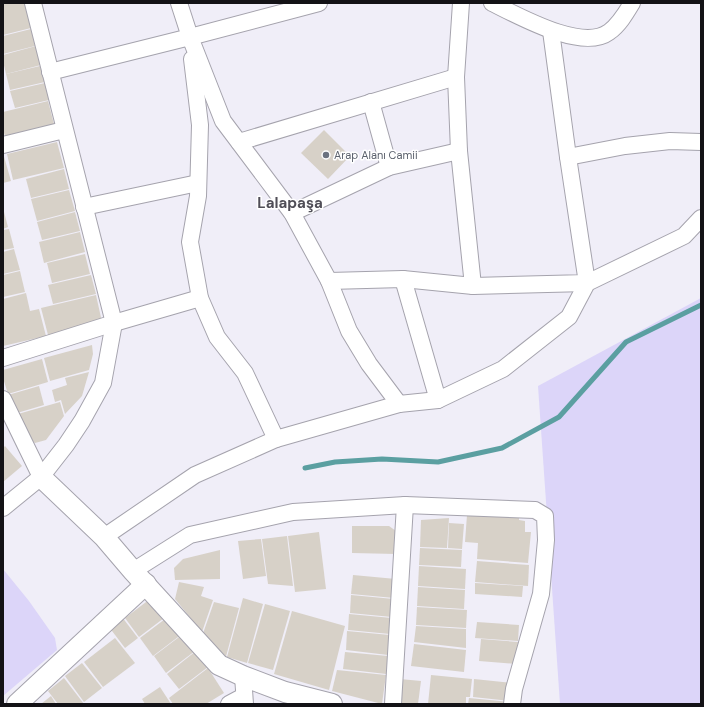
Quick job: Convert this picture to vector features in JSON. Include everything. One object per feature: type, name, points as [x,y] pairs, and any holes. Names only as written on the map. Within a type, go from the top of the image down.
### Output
[{"type":"street","points":[[3,508],[41,477],[66,445],[82,421],[103,383],[114,323],[33,3]]},
{"type":"street","points":[[180,3],[190,37],[223,121],[292,213],[329,281],[349,330],[369,364],[399,404]]},
{"type":"street","points":[[50,72],[319,3]]},
{"type":"street","points":[[461,3],[456,77],[459,151],[473,286]]},
{"type":"street","points":[[492,3],[551,31],[593,39],[609,32],[624,16],[632,3]]},
{"type":"street","points":[[104,537],[195,475],[276,439],[399,404],[438,400],[503,369],[569,317],[587,283],[551,31]]},
{"type":"street","points":[[190,37],[200,125],[198,196],[190,242],[200,298],[217,337],[246,372],[276,439]]},
{"type":"street","points":[[239,142],[456,77]]},
{"type":"street","points":[[371,102],[389,167]]},
{"type":"street","points":[[3,144],[64,130]]},
{"type":"street","points":[[568,157],[632,145],[670,141],[701,142]]},
{"type":"street","points":[[292,213],[389,167],[459,151]]},
{"type":"street","points":[[84,206],[198,183]]},
{"type":"street","points":[[329,281],[403,279],[473,286],[587,283],[684,236],[701,218]]},
{"type":"street","points":[[403,279],[438,400]]},
{"type":"street","points":[[3,358],[200,298]]},
{"type":"street","points":[[3,399],[41,477],[104,537],[139,578],[219,665],[284,692],[332,704]]},
{"type":"street","points":[[393,704],[406,505]]},
{"type":"street","points":[[17,704],[139,578],[190,535],[293,512],[406,505],[535,510],[545,516],[546,540],[541,594],[514,689],[512,704]]},
{"type":"street","points":[[229,704],[245,700],[243,676]]},
{"type":"shaded area","points":[[701,298],[701,704],[560,704],[538,386]]},
{"type":"shaded area","points":[[3,569],[29,601],[55,638],[57,650],[3,696]]},
{"type":"building","points":[[3,3],[25,3],[31,28],[3,35]]},
{"type":"building","points":[[31,29],[35,46],[3,54],[3,36]]},
{"type":"building","points":[[36,46],[41,65],[6,74],[3,55]]},
{"type":"building","points":[[40,66],[45,82],[10,90],[6,74]]},
{"type":"building","points":[[45,83],[49,100],[15,108],[10,91]]},
{"type":"building","points":[[48,101],[54,124],[5,136],[3,130],[3,112]]},
{"type":"building","name":"Arap Alanı Camii","points":[[324,130],[350,156],[328,179],[301,153]]},
{"type":"building","points":[[57,142],[64,168],[13,180],[7,154]]},
{"type":"building","points":[[3,153],[11,181],[3,183]]},
{"type":"building","points":[[64,169],[69,189],[31,198],[26,179]]},
{"type":"building","points":[[69,190],[75,211],[37,221],[31,199]]},
{"type":"building","points":[[3,208],[8,227],[3,229]]},
{"type":"building","points":[[75,212],[80,231],[42,240],[37,222]]},
{"type":"building","points":[[9,229],[14,248],[3,250],[3,230]]},
{"type":"building","points":[[80,232],[85,252],[44,263],[39,242]]},
{"type":"building","points":[[14,249],[20,270],[3,274],[3,252]]},
{"type":"building","points":[[85,254],[90,274],[52,283],[47,263]]},
{"type":"building","points":[[20,271],[25,292],[3,297],[3,275]]},
{"type":"building","points":[[91,275],[96,294],[53,304],[48,285]]},
{"type":"building","points":[[26,293],[30,311],[39,309],[46,336],[3,346],[3,299]]},
{"type":"building","points":[[96,295],[102,322],[48,335],[41,308]]},
{"type":"building","points":[[92,345],[93,354],[89,370],[50,381],[44,358]]},
{"type":"building","points":[[42,359],[48,382],[8,394],[3,378],[3,370]]},
{"type":"building","points":[[89,372],[82,396],[65,414],[61,400],[55,402],[52,390],[67,385],[65,378]]},
{"type":"building","points":[[39,386],[44,405],[17,413],[8,395]]},
{"type":"building","points":[[60,402],[64,416],[46,440],[35,443],[28,438],[18,414]]},
{"type":"building","points":[[5,446],[22,466],[3,482],[3,448]]},
{"type":"building","points":[[484,511],[519,513],[519,520],[525,521],[525,532],[531,532],[528,563],[477,559],[478,543],[465,542],[467,515],[484,516]]},
{"type":"building","points":[[449,518],[447,548],[420,547],[421,520]]},
{"type":"building","points":[[449,523],[464,524],[462,549],[448,548]]},
{"type":"building","points":[[352,526],[389,526],[396,531],[396,554],[352,553]]},
{"type":"building","points":[[319,532],[326,589],[295,592],[288,536]]},
{"type":"building","points":[[287,536],[293,586],[268,584],[262,539]]},
{"type":"building","points":[[261,539],[266,576],[243,579],[238,541]]},
{"type":"building","points":[[420,548],[462,550],[461,567],[419,565]]},
{"type":"building","points":[[220,550],[220,579],[175,580],[174,568],[183,559]]},
{"type":"building","points":[[477,561],[529,565],[528,586],[475,582]]},
{"type":"building","points":[[419,566],[466,569],[465,589],[418,586]]},
{"type":"building","points":[[353,575],[396,579],[394,598],[351,594]]},
{"type":"building","points":[[179,582],[204,587],[201,596],[213,600],[202,632],[175,599]]},
{"type":"building","points":[[475,583],[523,586],[522,597],[475,594]]},
{"type":"building","points":[[418,587],[465,590],[464,609],[417,606]]},
{"type":"building","points":[[351,595],[394,599],[392,617],[350,613]]},
{"type":"building","points":[[154,596],[168,615],[139,637],[125,618]]},
{"type":"building","points":[[243,598],[263,604],[247,663],[227,657]]},
{"type":"building","points":[[214,602],[239,608],[224,664],[201,639]]},
{"type":"building","points":[[265,604],[290,611],[273,670],[248,663]]},
{"type":"building","points":[[417,607],[467,610],[466,628],[416,625]]},
{"type":"building","points":[[292,611],[345,626],[329,690],[274,674]]},
{"type":"building","points":[[349,614],[392,618],[390,634],[348,630]]},
{"type":"building","points":[[169,616],[182,634],[153,656],[140,638]]},
{"type":"building","points":[[122,617],[138,638],[125,648],[109,627]]},
{"type":"building","points":[[477,622],[519,625],[518,641],[475,638]]},
{"type":"building","points":[[416,626],[466,629],[466,648],[414,642]]},
{"type":"building","points":[[347,631],[390,635],[388,655],[346,650]]},
{"type":"building","points":[[183,634],[195,651],[166,673],[154,656]]},
{"type":"building","points":[[115,638],[135,663],[103,687],[84,662]]},
{"type":"building","points":[[481,639],[518,642],[516,664],[479,661]]},
{"type":"building","points":[[414,644],[466,650],[464,672],[411,666]]},
{"type":"building","points":[[196,651],[208,667],[179,689],[167,674]]},
{"type":"building","points":[[345,652],[388,656],[386,674],[343,669]]},
{"type":"building","points":[[82,663],[102,688],[84,702],[65,676]]},
{"type":"building","points":[[208,668],[224,693],[206,704],[173,704],[169,698]]},
{"type":"building","points":[[337,670],[386,675],[382,704],[332,691]]},
{"type":"building","points":[[431,675],[472,679],[470,697],[466,697],[466,704],[428,704]]},
{"type":"building","points":[[64,678],[84,704],[58,704],[48,691]]},
{"type":"building","points":[[400,679],[421,681],[418,704],[397,704]]},
{"type":"building","points":[[474,679],[513,683],[511,701],[473,697]]},
{"type":"building","points":[[160,687],[171,704],[145,704],[142,699]]},
{"type":"building","points":[[51,696],[56,704],[41,704]]},
{"type":"building","points":[[469,698],[511,702],[511,704],[468,704]]},
{"type":"waterway","points":[[305,468],[335,462],[382,459],[438,462],[502,448],[559,417],[626,342],[701,305]]},
{"type":"place","name":"Arap Alanı Camii","points":[[326,155]]},
{"type":"district","name":"Lalapaşa","points":[[290,203]]}]
